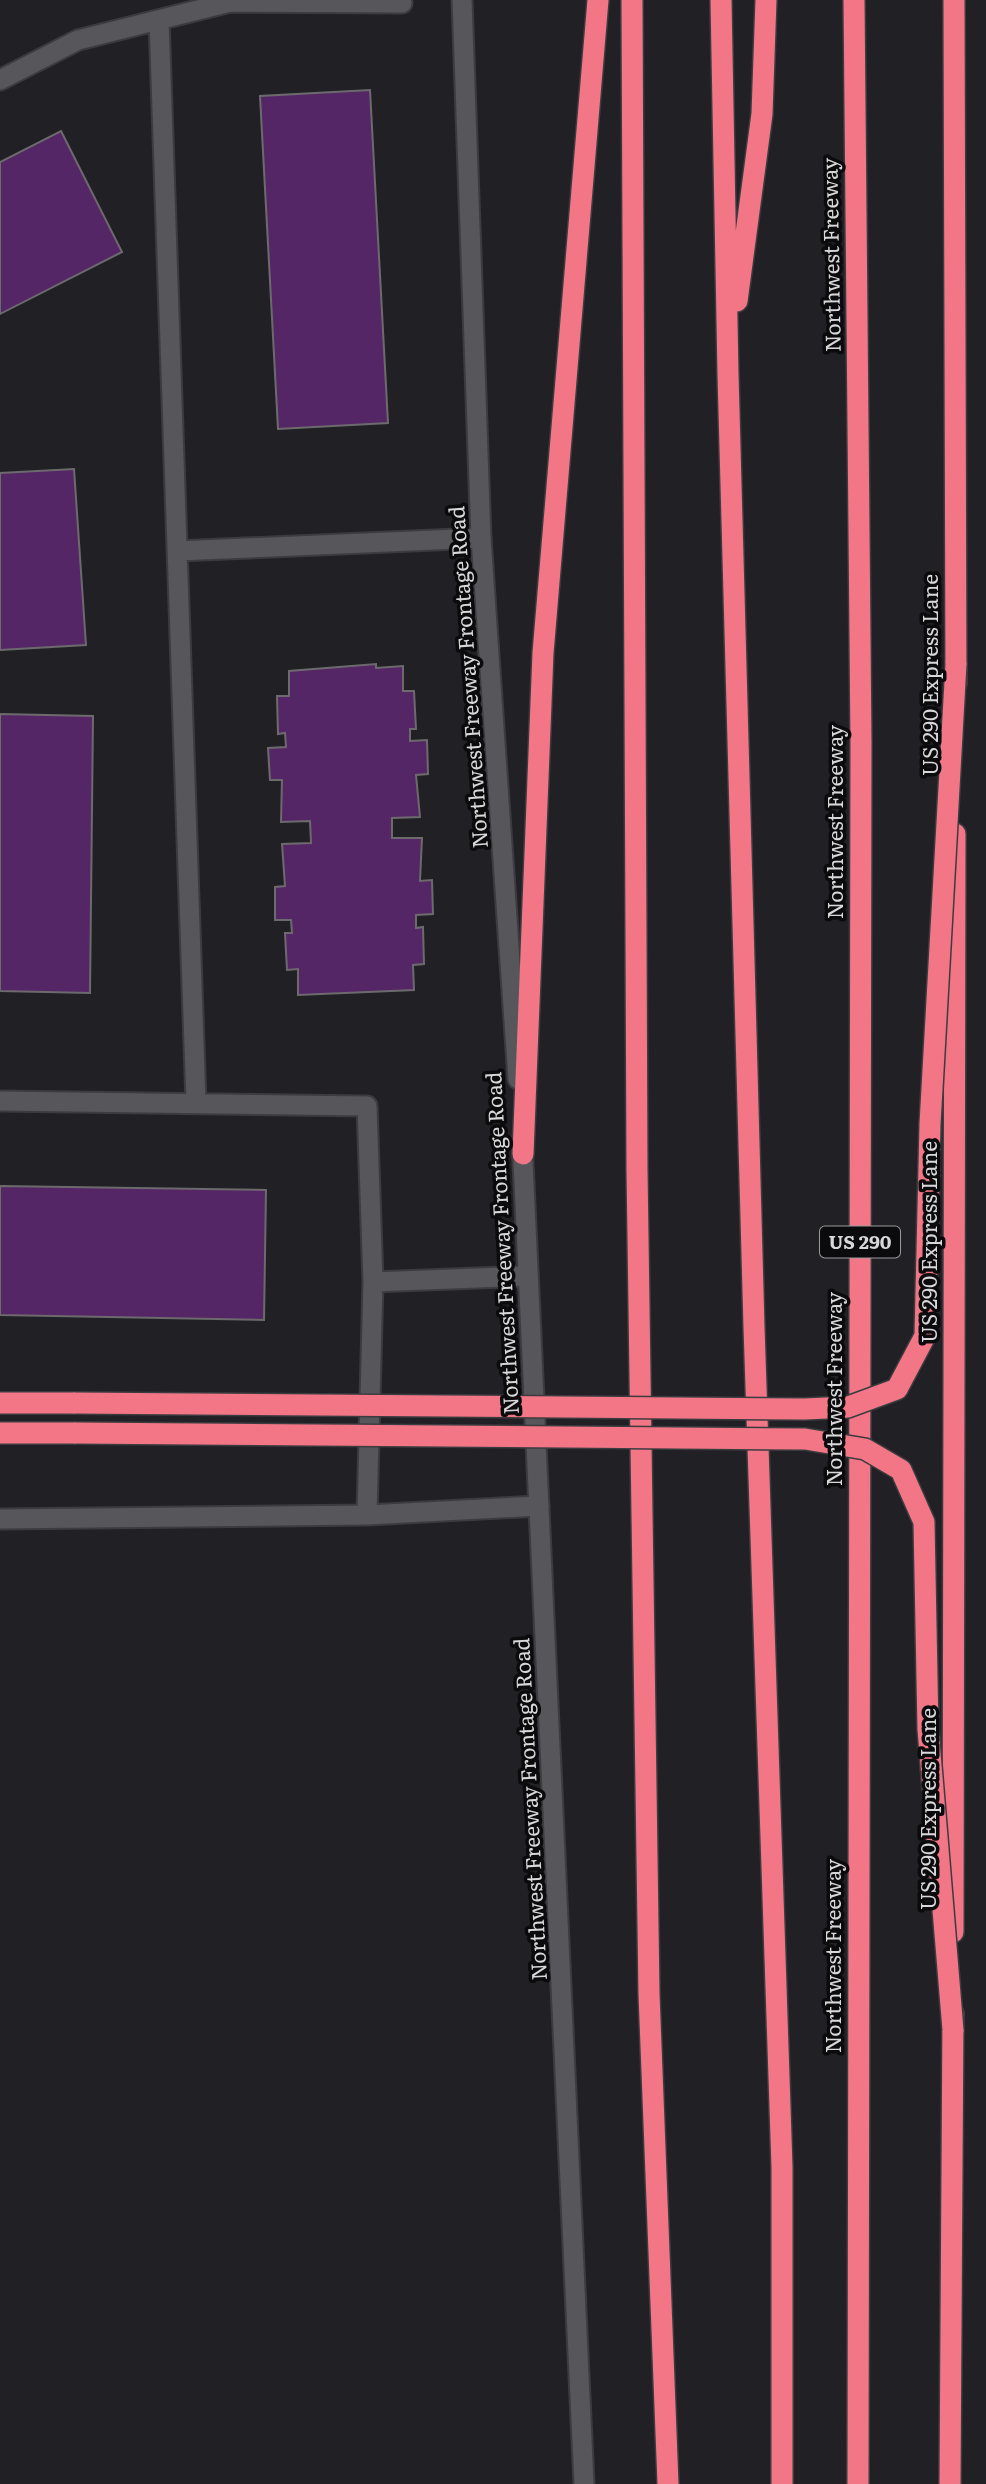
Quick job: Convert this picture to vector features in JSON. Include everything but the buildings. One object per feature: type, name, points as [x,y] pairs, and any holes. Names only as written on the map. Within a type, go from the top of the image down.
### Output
[{"type":"highway","points":[[523,1154],[543,653],[598,0]]},
{"type":"highway","points":[[632,0],[639,1351],[649,1994],[667,2484]]},
{"type":"highway","points":[[721,0],[728,374],[754,1327],[782,2167],[782,2484]]},
{"type":"highway","points":[[728,374],[762,114],[766,0]]},
{"type":"highway","name":"Northwest Freeway","points":[[854,0],[861,743],[858,2484]]},
{"type":"highway","name":"US 290 Express Lane","points":[[950,2484],[956,664],[954,0]]},
{"type":"highway","points":[[0,1403],[805,1409],[848,1406],[897,1389],[925,1336],[930,1124],[956,664]]},
{"type":"highway","points":[[0,1433],[805,1439],[865,1449],[901,1470],[923,1522],[928,1730],[953,2030]]},
{"type":"main road","name":"Northwest Freeway Frontage Road","points":[[462,0],[481,538],[523,1154],[584,2484]]},
{"type":"main road","points":[[0,80],[78,40],[230,2],[402,3]]},
{"type":"main road","points":[[159,20],[197,1103]]},
{"type":"main road","points":[[177,551],[481,538]]},
{"type":"main road","points":[[0,1101],[367,1106],[373,1282],[367,1515]]},
{"type":"main road","points":[[373,1282],[527,1276]]},
{"type":"main road","points":[[0,1519],[367,1515],[539,1506]]}]
